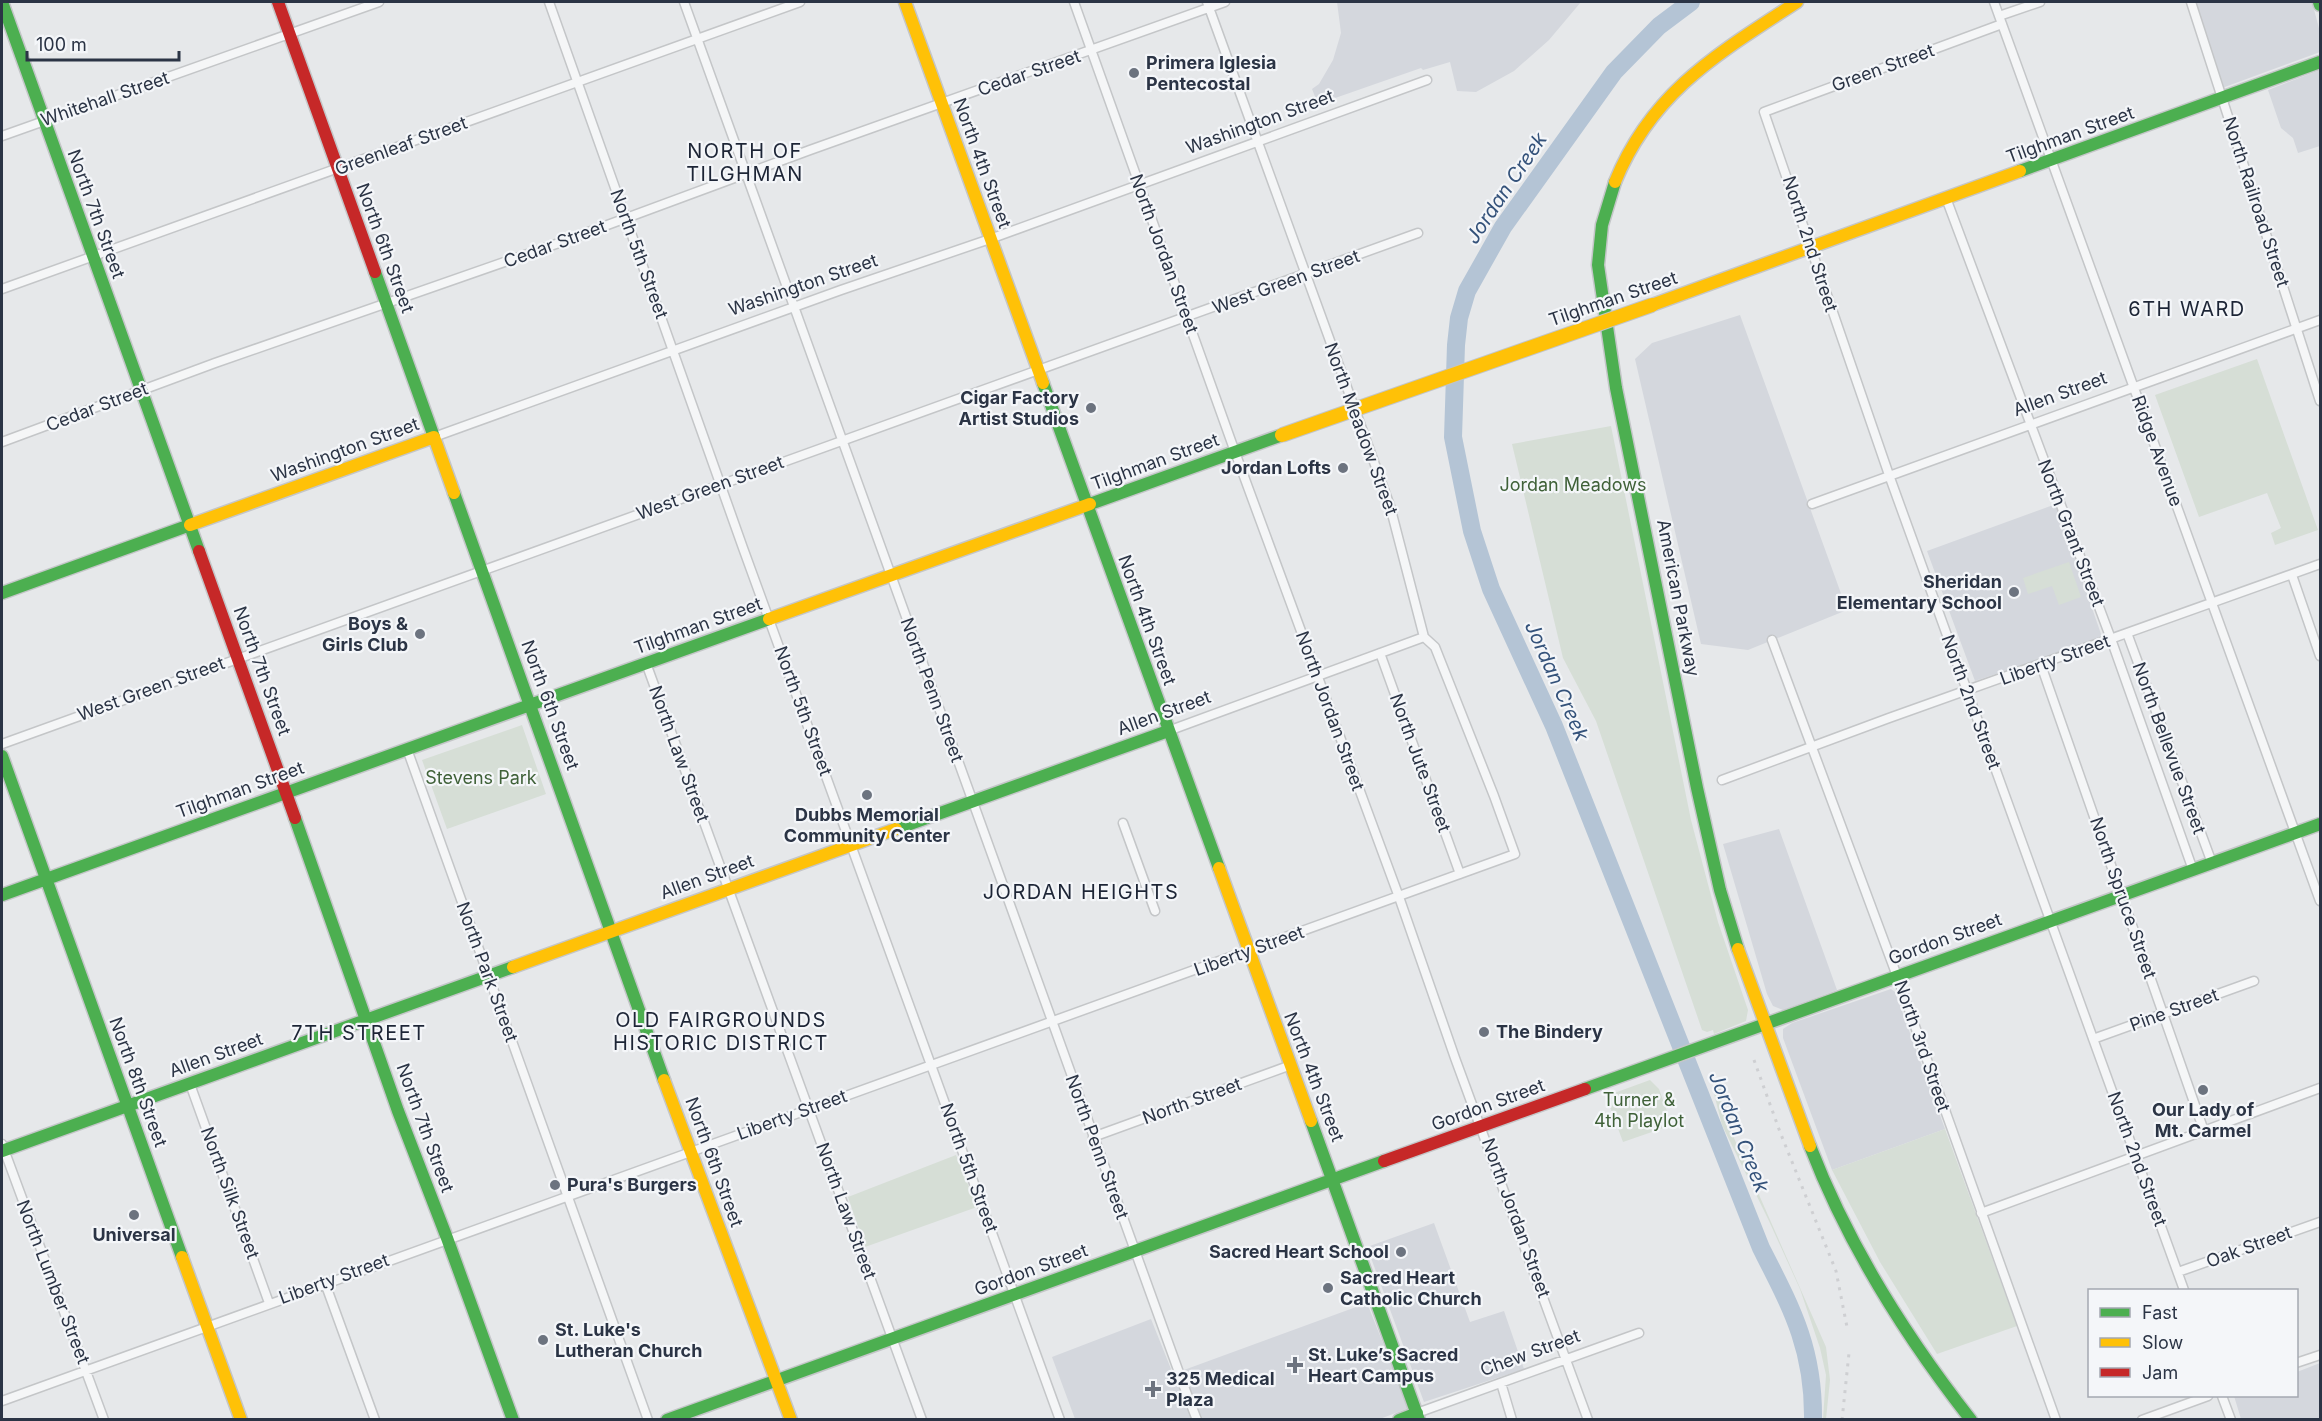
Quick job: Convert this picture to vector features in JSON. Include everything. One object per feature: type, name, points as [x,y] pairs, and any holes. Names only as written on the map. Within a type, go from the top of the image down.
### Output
[{"type":"main road","name":"North 7th Street","points":[[2,2],[287,794],[398,1111],[513,1419]]},
{"type":"main road","name":"North 6th Street","points":[[278,2],[480,571],[531,704],[690,1151],[791,1419]]},
{"type":"main road","name":"North 4th Street","points":[[905,2],[1418,1416]]},
{"type":"main road","name":"American Parkway","points":[[1797,2],[1698,69],[1648,121],[1620,170],[1609,197],[1602,225],[1598,265],[1614,378],[1697,788],[1733,936],[1819,1169],[1888,1304],[1928,1365],[1971,1419]]},
{"type":"main road","name":"Tilghman Street","points":[[2,895],[890,575],[1652,305],[2320,62]]},
{"type":"main road","name":"Washington Street","points":[[2,593],[434,437]]},
{"type":"main road","name":"Allen Street","points":[[2,1148],[190,1084],[1168,730]]},
{"type":"main road","name":"North 8th Street","points":[[2,756],[241,1419]]},
{"type":"main road","name":"Gordon Street","points":[[667,1419],[2320,824]]},
{"type":"main road","name":"Chew Street","points":[[1399,1419],[1418,1416]]},
{"type":"street","name":"Whitehall Street","points":[[2,136],[379,2]]},
{"type":"street","name":"North 5th Street","points":[[549,2],[1060,1419]]},
{"type":"street","name":"North Penn Street","points":[[684,2],[1134,1251],[1197,1419]]},
{"type":"street","name":"Greenleaf Street","points":[[2,289],[800,2]]},
{"type":"street","name":"North Jordan Street","points":[[1074,2],[1235,452],[1588,1419]]},
{"type":"street","name":"Cedar Street","points":[[2,442],[1091,50],[1208,4],[1225,2]]},
{"type":"street","name":"Ridge Avenue","points":[[1994,2],[2320,901]]},
{"type":"street","name":"Green Street","points":[[1764,112],[2001,20],[2040,2]]},
{"type":"street","name":"North Railroad Street","points":[[2191,2],[2320,402]]},
{"type":"street","name":"North Meadow Street","points":[[1208,4],[1390,506],[1424,637],[1435,647],[1515,854]]},
{"type":"street","name":"Washington Street","points":[[434,437],[1427,80]]},
{"type":"street","name":"North 2nd Street","points":[[1764,112],[1889,475],[2184,1289]]},
{"type":"street","name":"North Grant Street","points":[[1946,198],[2111,639],[2193,870]]},
{"type":"street","name":"West Green Street","points":[[2,744],[1418,233]]},
{"type":"street","name":"Allen Street","points":[[1812,504],[2320,320]]},
{"type":"street","name":"Liberty Street","points":[[1722,780],[2320,564]]},
{"type":"street","points":[[2292,575],[2320,656]]},
{"type":"street","name":"North Bellevue Street","points":[[2127,633],[2212,863]]},
{"type":"street","name":"Allen Street","points":[[1168,730],[1424,637]]},
{"type":"street","name":"North 3rd Street","points":[[1772,640],[1897,976],[2056,1419]]},
{"type":"street","name":"North Jute Street","points":[[1380,653],[1460,874]]},
{"type":"street","name":"North Law Street","points":[[646,663],[922,1419]]},
{"type":"street","name":"North Spruce Street","points":[[2041,665],[2204,1131]]},
{"type":"street","name":"North Park Street","points":[[407,749],[648,1419]]},
{"type":"street","points":[[1123,823],[1155,911]]},
{"type":"street","name":"Liberty Street","points":[[2,1401],[447,1238],[1515,854]]},
{"type":"street","name":"Pine Street","points":[[2093,1039],[2254,981]]},
{"type":"street","name":"North Street","points":[[1093,1137],[1291,1065]]},
{"type":"street","name":"North Silk Street","points":[[190,1084],[269,1303]]},
{"type":"street","points":[[1981,1213],[2320,1088]]},
{"type":"street","name":"North Lumber Street","points":[[2,1148],[104,1419]]},
{"type":"street","name":"Oak Street","points":[[2178,1272],[2320,1222]]},
{"type":"street","points":[[325,1283],[375,1419]]},
{"type":"street","name":"Chew Street","points":[[1418,1416],[1639,1333]]},
{"type":"street","points":[[2298,1362],[2320,1355]]},
{"type":"street","points":[[1501,1383],[1512,1419]]},
{"type":"street","points":[[2142,1419],[2202,1397]]},
{"type":"street","points":[[2223,1397],[2231,1419]]},
{"type":"shaded area","points":[[1337,2],[1581,2],[1549,40],[1514,71],[1476,92],[1457,91],[1450,62],[1423,70],[1421,68],[1318,104],[1312,89],[1319,84],[1333,60],[1341,33]]},
{"type":"shaded area","points":[[2194,2],[2312,2],[2320,32],[2320,52],[2222,88]]},
{"type":"shaded area","points":[[2320,70],[2320,146],[2298,153],[2293,138],[2281,128],[2268,90]]},
{"type":"shaded area","points":[[1740,315],[1847,610],[1748,650],[1701,644],[1635,359],[1652,343]]},
{"type":"shaded area","name":"Sheridan Elementary School","points":[[2056,504],[2101,634],[2100,638],[1975,681],[1927,551]]},
{"type":"shaded area","points":[[1779,829],[1837,990],[1783,1010],[1773,1006],[1767,994],[1723,844]]},
{"type":"shaded area","points":[[1891,989],[1895,992],[1945,1129],[1832,1170],[1783,1038],[1783,1029],[1792,1023]]},
{"type":"shaded area","points":[[1434,1223],[1470,1322],[1504,1311],[1524,1369],[1424,1402],[1367,1247]]},
{"type":"shaded area","name":"St. Luke’s Sacred Heart Campus","points":[[1367,1303],[1409,1408],[1377,1420],[1075,1419],[1052,1357],[1151,1319],[1173,1374]]},
{"type":"shaded area","points":[[2320,1363],[2320,1419],[2241,1419],[2234,1397],[2298,1397],[2298,1372]]},
{"type":"green space","points":[[2257,359],[2318,530],[2275,545],[2271,533],[2281,528],[2267,493],[2199,517],[2155,395]]},
{"type":"green space","name":"Jordan Meadows","points":[[1611,426],[1691,820],[1718,922],[1748,1010],[1746,1021],[1714,1034],[1713,1030],[1707,1032],[1702,1030],[1596,721],[1563,658],[1512,444]]},
{"type":"green space","points":[[2069,562],[2081,597],[2059,605],[2052,586],[2028,594],[2023,578]]},
{"type":"green space","name":"Stevens Park","points":[[522,725],[546,794],[447,829],[422,760]]},
{"type":"green space","name":"Turner & 4th Playlot","points":[[1650,1080],[1659,1089],[1672,1125],[1623,1142],[1606,1096]]},
{"type":"green space","points":[[1718,1083],[1723,1087],[1720,1091],[1723,1113],[1826,1347],[1830,1380],[1826,1419],[1823,1419],[1826,1375],[1820,1348],[1800,1289],[1722,1125],[1712,1086]]},
{"type":"green space","points":[[1945,1129],[2017,1326],[1937,1354],[1880,1262],[1832,1170]]},
{"type":"green space","points":[[956,1155],[977,1207],[865,1247],[848,1197]]},
{"type":"waterway","name":"Jordan Creek","points":[[1691,2],[1659,26],[1614,72],[1503,227],[1467,291],[1459,318],[1456,345],[1453,437],[1472,531],[1491,589],[1554,726],[1761,1248],[1799,1330],[1810,1372],[1813,1420]]},
{"type":"railway","points":[[1754,1060],[1780,1132],[1836,1271],[1847,1327]]},
{"type":"railway","points":[[1842,1420],[1849,1353]]},
{"type":"traffic: fast","points":[[2,2],[199,551]]},
{"type":"traffic: fast","points":[[2020,171],[2320,62]]},
{"type":"traffic: fast","points":[[1615,182],[1602,225],[1598,265],[1616,388],[1697,788],[1720,890],[1738,949]]},
{"type":"traffic: fast","points":[[375,272],[434,437]]},
{"type":"traffic: fast","points":[[1043,383],[1219,868]]},
{"type":"traffic: fast","points":[[1090,504],[1282,435]]},
{"type":"traffic: fast","points":[[454,493],[664,1080]]},
{"type":"traffic: fast","points":[[2,593],[190,525]]},
{"type":"traffic: fast","points":[[2,895],[769,619]]},
{"type":"traffic: fast","points":[[896,829],[1168,731]]},
{"type":"traffic: fast","points":[[2,756],[182,1257]]},
{"type":"traffic: fast","points":[[295,818],[398,1111],[513,1420]]},
{"type":"traffic: fast","points":[[1585,1089],[2320,824]]},
{"type":"traffic: fast","points":[[2,1151],[513,967]]},
{"type":"traffic: fast","points":[[1311,1121],[1419,1420]]},
{"type":"traffic: fast","points":[[1810,1146],[1842,1219],[1880,1289],[1924,1356],[1971,1420]]},
{"type":"traffic: fast","points":[[667,1420],[1384,1161]]},
{"type":"traffic: fast","points":[[1399,1420],[1417,1413]]},
{"type":"traffic: slow","points":[[905,2],[1043,383]]},
{"type":"traffic: slow","points":[[1615,182],[1630,150],[1668,99],[1715,57],[1797,2]]},
{"type":"traffic: slow","points":[[1652,305],[2020,171]]},
{"type":"traffic: slow","points":[[1282,435],[1652,305]]},
{"type":"traffic: slow","points":[[190,525],[434,437],[454,493]]},
{"type":"traffic: slow","points":[[769,619],[1090,504]]},
{"type":"traffic: slow","points":[[513,967],[896,829]]},
{"type":"traffic: slow","points":[[1219,868],[1311,1121]]},
{"type":"traffic: slow","points":[[1738,949],[1810,1146]]},
{"type":"traffic: slow","points":[[664,1080],[791,1420]]},
{"type":"traffic: slow","points":[[182,1257],[241,1420]]},
{"type":"traffic: jam","points":[[278,2],[375,272]]},
{"type":"traffic: jam","points":[[199,551],[295,818]]},
{"type":"traffic: jam","points":[[1384,1161],[1585,1089]]},
{"type":"place","name":"Primera Iglesia Pentecostal","points":[[1134,73]]},
{"type":"place","name":"Cigar Factory Artist Studios","points":[[1091,408]]},
{"type":"place","name":"Jordan Lofts","points":[[1343,468]]},
{"type":"place","name":"Sheridan Elementary School","points":[[2014,592]]},
{"type":"place","name":"Boys & Girls Club","points":[[420,634]]},
{"type":"place","name":"Dubbs Memorial Community Center","points":[[867,795]]},
{"type":"place","name":"The Bindery","points":[[1484,1032]]},
{"type":"place","name":"Our Lady of Mt. Carmel","points":[[2203,1090]]},
{"type":"place","name":"Pura's Burgers","points":[[555,1185]]},
{"type":"place","name":"Universal","points":[[134,1215]]},
{"type":"place","name":"Sacred Heart School","points":[[1401,1252]]},
{"type":"place","name":"Sacred Heart Catholic Church","points":[[1328,1288]]},
{"type":"place","name":"St. Luke's Lutheran Church","points":[[543,1340]]},
{"type":"place","name":"St. Luke’s Sacred Heart Campus","points":[[1295,1365]]},
{"type":"place","name":"325 Medical Plaza","points":[[1153,1389]]},
{"type":"district","name":"NORTH OF TILGHMAN","points":[[745,162]]},
{"type":"district","name":"6TH WARD","points":[[2187,309]]},
{"type":"district","name":"JORDAN HEIGHTS","points":[[1081,892]]},
{"type":"district","name":"OLD FAIRGROUNDS HISTORIC DISTRICT","points":[[721,1032]]},
{"type":"district","name":"7TH STREET","points":[[359,1033]]}]
